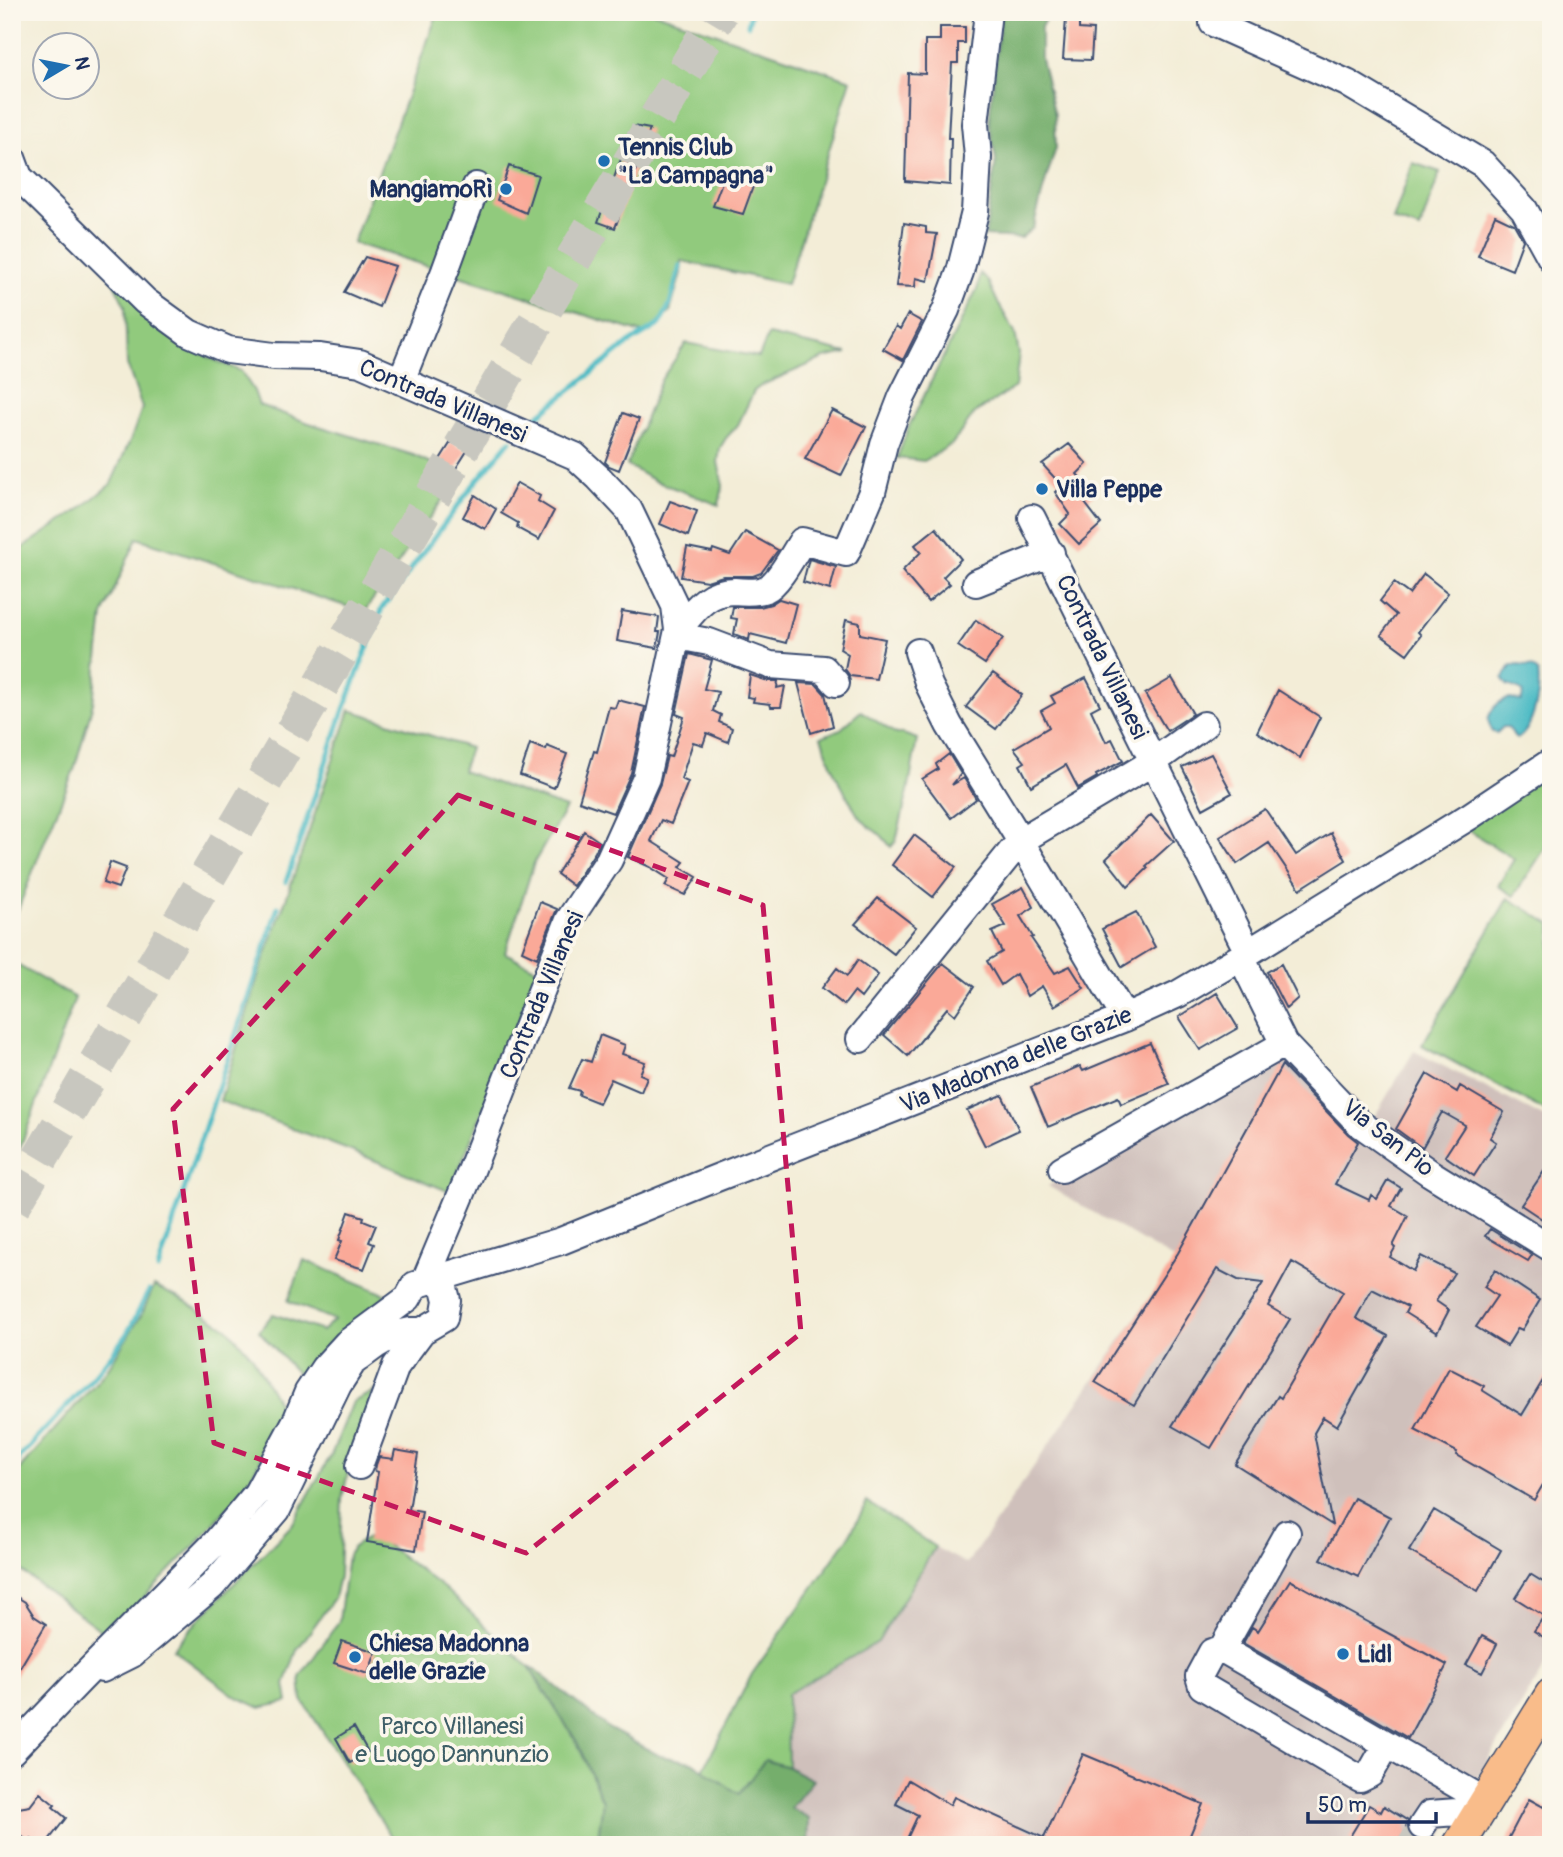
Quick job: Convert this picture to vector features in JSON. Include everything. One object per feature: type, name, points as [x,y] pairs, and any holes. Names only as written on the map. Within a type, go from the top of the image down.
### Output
[{"type":"main road","points":[[1472,1823],[1551,1695]]},
{"type":"street","name":"Contrada Villanesi","points":[[677,633],[703,600],[726,591],[755,592],[769,588],[802,541],[846,553],[872,492],[884,444],[902,397],[946,310],[960,272],[975,212],[978,157],[975,124],[988,12]]},
{"type":"street","points":[[1213,23],[1346,83],[1483,164],[1524,209],[1551,258]]},
{"type":"street","name":"Contrada Villanesi","points":[[12,158],[19,177],[145,301],[189,333],[228,350],[360,363],[575,456],[629,510],[675,606],[677,633],[646,778],[609,860],[569,920],[425,1285]]},
{"type":"street","points":[[401,381],[476,186]]},
{"type":"street","name":"Contrada Villanesi","points":[[1032,518],[1153,762],[1244,954]]},
{"type":"street","name":"Contrada Villanesi","points":[[976,583],[1051,553]]},
{"type":"street","points":[[677,633],[745,654],[770,665],[824,669],[836,683]]},
{"type":"street","points":[[918,653],[929,685],[949,725],[1125,1018]]},
{"type":"street","name":"Contrada Villanesi","points":[[860,1039],[1020,841],[1153,762],[1204,725]]},
{"type":"street","name":"Via Madonna delle Grazie","points":[[425,1285],[561,1241],[1125,1018],[1178,994],[1470,816],[1551,762]]},
{"type":"street","name":"Via San Pio","points":[[1244,954],[1284,1044],[1359,1123],[1430,1173],[1551,1248]]},
{"type":"street","points":[[1062,1169],[1284,1044]]},
{"type":"street","points":[[80,1680],[132,1654],[212,1586],[277,1510],[338,1385],[353,1363],[393,1335],[416,1331],[444,1318],[446,1292],[425,1285]]},
{"type":"street","points":[[359,1466],[396,1366],[416,1331],[425,1285]]},
{"type":"street","points":[[12,1751],[215,1543],[257,1493],[308,1392],[346,1343],[425,1285]]},
{"type":"street","points":[[1287,1533],[1222,1649],[1212,1652],[1199,1676],[1202,1686],[1360,1779],[1370,1774],[1387,1744]]},
{"type":"street","points":[[1222,1649],[1387,1744],[1472,1823]]},
{"type":"street","points":[[1422,1826],[1430,1814],[1457,1812],[1472,1823]]},
{"type":"highlighted area","points":[[458,795],[763,905],[801,1333],[526,1553],[214,1443],[173,1109]]},
{"type":"shaded area","points":[[1299,1045],[1373,1119],[1414,1051],[1551,1121],[1551,1656],[1437,1845],[808,1845],[809,1818],[791,1808],[812,1780],[788,1767],[787,1694],[878,1642],[935,1547],[967,1564],[1175,1260],[1048,1186]]},
{"type":"green space","name":"Tennis Club \"La Campagna\"","points":[[438,12],[653,12],[851,80],[787,284],[682,261],[670,312],[646,334],[353,243]]},
{"type":"green space","points":[[1001,12],[1049,12],[1041,27],[1041,59],[1055,115],[1056,148],[1033,228],[1021,238],[985,236],[996,160],[989,122]]},
{"type":"green space","points":[[1413,163],[1440,172],[1420,229],[1393,220]]},
{"type":"green space","points":[[108,271],[167,333],[210,358],[241,371],[254,391],[259,405],[413,455],[459,476],[364,612],[137,538],[103,615],[93,703],[74,770],[12,925],[12,555],[80,509],[111,484],[142,408],[127,364],[125,306]]},
{"type":"green space","points":[[980,273],[988,281],[1015,333],[1019,353],[1015,387],[975,413],[952,444],[924,461],[897,458],[910,424],[978,287]]},
{"type":"green space","points":[[768,335],[847,353],[824,358],[754,391],[738,425],[720,448],[718,462],[723,486],[719,505],[655,481],[627,465],[661,380],[686,343],[759,357]]},
{"type":"green space","points":[[350,710],[470,748],[462,771],[566,808],[534,863],[505,953],[539,970],[450,1192],[220,1101],[260,971]]},
{"type":"green space","points":[[861,711],[896,734],[917,739],[896,841],[891,847],[857,814],[835,774],[821,737],[841,729]]},
{"type":"green space","points":[[1551,769],[1551,839],[1514,896],[1498,886],[1514,859],[1460,825]]},
{"type":"green space","points":[[1508,898],[1551,924],[1551,1114],[1422,1045]]},
{"type":"green space","points":[[12,962],[75,998],[12,1170]]},
{"type":"green space","points":[[304,1260],[387,1295],[341,1334],[301,1378],[259,1331],[273,1314],[322,1331],[334,1320],[288,1301]]},
{"type":"green space","points":[[154,1286],[185,1301],[228,1329],[252,1356],[284,1417],[245,1488],[197,1543],[107,1635],[12,1564],[12,1478],[107,1370],[142,1314]]},
{"type":"green space","points":[[374,1391],[351,1459],[342,1499],[339,1576],[334,1598],[297,1650],[285,1684],[288,1702],[260,1708],[235,1696],[173,1649],[292,1525],[332,1453],[353,1402]]},
{"type":"green space","points":[[867,1502],[935,1547],[878,1642],[787,1694],[788,1767],[765,1761],[739,1794],[703,1770],[752,1674],[848,1538]]},
{"type":"green space","name":"Parco Villanesi e Luogo Dannunzio","points":[[370,1536],[375,1536],[445,1589],[529,1667],[583,1752],[603,1802],[597,1845],[397,1845],[302,1700],[300,1677],[339,1621],[348,1555],[353,1547]]},
{"type":"green space","points":[[529,1667],[608,1728],[660,1756],[692,1762],[739,1794],[765,1760],[788,1767],[813,1780],[791,1808],[809,1818],[808,1845],[597,1845],[603,1802],[577,1742]]},
{"type":"water","points":[[1511,666],[1532,667],[1538,672],[1539,680],[1532,718],[1517,739],[1507,727],[1497,733],[1492,732],[1488,720],[1501,701],[1521,701],[1522,691],[1507,685],[1503,679]]},
{"type":"building","points":[[1066,19],[1079,20],[1079,29],[1093,30],[1091,60],[1063,59]]},
{"type":"building","points":[[940,27],[965,27],[965,43],[958,43],[958,63],[952,63],[948,138],[951,138],[950,185],[905,181],[908,73],[925,74],[925,40],[940,40]]},
{"type":"building","points":[[633,126],[650,129],[615,228],[598,222]]},
{"type":"building","points":[[509,166],[538,175],[526,213],[497,200]]},
{"type":"building","points":[[727,169],[755,181],[743,214],[713,206]]},
{"type":"building","points":[[1495,215],[1514,224],[1523,240],[1512,270],[1478,256]]},
{"type":"building","points":[[904,223],[926,227],[926,233],[937,234],[928,281],[916,278],[915,287],[896,286]]},
{"type":"building","points":[[365,257],[395,266],[379,307],[344,292]]},
{"type":"building","points":[[908,314],[922,322],[903,360],[883,349],[896,326],[900,329]]},
{"type":"building","points":[[832,410],[866,427],[841,476],[805,459]]},
{"type":"building","points":[[623,413],[639,419],[619,470],[605,462]]},
{"type":"building","points":[[451,442],[467,451],[455,470],[439,461]]},
{"type":"building","points":[[1069,444],[1087,464],[1077,474],[1094,494],[1085,503],[1101,524],[1079,544],[1060,524],[1070,514],[1055,492],[1062,486],[1042,464]]},
{"type":"building","points":[[517,483],[540,496],[538,501],[554,511],[539,540],[517,528],[518,523],[501,513]]},
{"type":"building","points":[[475,495],[496,509],[485,529],[463,517]]},
{"type":"building","points":[[670,501],[697,511],[688,536],[660,524]]},
{"type":"building","points":[[936,528],[961,559],[943,577],[950,584],[928,602],[902,571],[921,552],[915,545]]},
{"type":"building","points":[[745,532],[778,550],[761,573],[753,576],[723,576],[707,581],[681,577],[687,547],[712,552],[713,549],[730,555]]},
{"type":"building","points":[[809,559],[836,567],[830,590],[803,582]]},
{"type":"building","points":[[1424,574],[1448,593],[1418,632],[1421,635],[1407,654],[1381,635],[1396,615],[1380,601],[1394,583],[1409,594]]},
{"type":"building","points":[[779,599],[796,604],[786,643],[750,634],[749,640],[734,634],[737,619],[731,618],[733,607],[760,607]]},
{"type":"building","points":[[622,611],[659,617],[657,648],[617,641]]},
{"type":"building","points":[[846,620],[860,623],[860,634],[885,639],[876,679],[850,676],[845,669],[848,654],[840,649]]},
{"type":"building","points":[[976,620],[1003,638],[985,664],[958,646]]},
{"type":"building","points":[[689,654],[712,660],[704,689],[718,692],[713,711],[721,715],[719,722],[732,728],[728,742],[707,733],[703,745],[693,742],[681,779],[688,782],[671,824],[661,820],[651,841],[684,862],[680,867],[697,877],[685,895],[665,886],[669,879],[628,857],[660,784],[667,756],[671,757],[684,717],[676,714]]},
{"type":"building","points":[[993,673],[1022,695],[996,729],[966,707]]},
{"type":"building","points":[[750,675],[778,681],[777,688],[785,686],[781,707],[753,702],[754,698],[747,697]]},
{"type":"building","points":[[1086,678],[1100,705],[1091,710],[1106,742],[1112,739],[1123,761],[1078,788],[1066,765],[1031,786],[1020,765],[1025,762],[1014,748],[1049,727],[1041,711],[1055,703],[1051,696]]},
{"type":"building","points":[[1172,678],[1193,714],[1167,731],[1145,694]]},
{"type":"building","points":[[798,683],[816,684],[825,694],[833,726],[811,733]]},
{"type":"building","points":[[1278,690],[1320,717],[1300,758],[1257,732]]},
{"type":"building","points":[[618,700],[645,707],[631,773],[613,813],[579,801],[594,751],[597,752],[609,707],[615,708]]},
{"type":"building","points":[[530,744],[546,750],[547,746],[567,754],[554,788],[520,775]]},
{"type":"building","points":[[949,754],[961,774],[952,785],[964,778],[976,799],[951,818],[922,779],[938,769],[936,764]]},
{"type":"building","points":[[1211,754],[1232,793],[1203,809],[1182,767]]},
{"type":"building","points":[[1265,809],[1296,855],[1331,833],[1346,860],[1300,889],[1269,843],[1237,864],[1220,837]]},
{"type":"building","points":[[1151,815],[1174,841],[1146,866],[1148,868],[1128,887],[1106,859]]},
{"type":"building","points":[[584,831],[600,842],[573,886],[557,874]]},
{"type":"building","points":[[914,835],[956,867],[933,897],[892,865]]},
{"type":"building","points":[[110,862],[126,868],[118,888],[103,883]]},
{"type":"building","points":[[1023,887],[1034,907],[1020,916],[1033,937],[1031,938],[1055,973],[1070,966],[1084,988],[1054,1006],[1042,986],[1027,996],[1016,974],[1001,985],[987,961],[1002,952],[992,932],[1006,926],[992,904]]},
{"type":"building","points":[[878,898],[916,927],[894,954],[855,924]]},
{"type":"building","points":[[540,902],[557,909],[537,958],[522,951]]},
{"type":"building","points":[[1136,912],[1155,947],[1122,967],[1102,929]]},
{"type":"building","points":[[858,960],[878,975],[861,998],[854,992],[844,1005],[822,988],[837,968],[847,976]]},
{"type":"building","points":[[943,963],[974,987],[955,1015],[947,1008],[908,1056],[884,1035]]},
{"type":"building","points":[[1281,964],[1298,998],[1286,1009],[1267,972]]},
{"type":"building","points":[[1217,993],[1238,1028],[1200,1050],[1179,1017]]},
{"type":"building","points":[[600,1035],[625,1045],[622,1054],[645,1062],[640,1074],[647,1077],[641,1092],[611,1079],[599,1103],[579,1095],[580,1091],[569,1088],[582,1059],[591,1062]]},
{"type":"building","points":[[1150,1043],[1169,1084],[1121,1104],[1118,1097],[1048,1127],[1031,1087],[1080,1066],[1083,1071]]},
{"type":"building","points":[[1282,1065],[1358,1142],[1335,1184],[1369,1200],[1371,1195],[1377,1199],[1388,1180],[1401,1188],[1391,1206],[1408,1216],[1390,1257],[1413,1271],[1421,1256],[1454,1273],[1436,1301],[1449,1310],[1437,1333],[1405,1313],[1408,1307],[1372,1289],[1356,1318],[1388,1336],[1337,1426],[1323,1417],[1314,1433],[1332,1525],[1235,1464],[1278,1396],[1281,1398],[1343,1292],[1292,1262],[1268,1306],[1290,1319],[1211,1448],[1172,1426],[1263,1283],[1238,1280],[1217,1269],[1134,1405],[1095,1382],[1178,1253]]},
{"type":"building","points":[[1427,1074],[1457,1092],[1460,1086],[1504,1112],[1490,1138],[1496,1142],[1474,1176],[1445,1156],[1465,1125],[1442,1112],[1422,1148],[1396,1129]]},
{"type":"building","points":[[1002,1095],[1019,1130],[985,1146],[967,1110]]},
{"type":"building","points":[[1551,1161],[1551,1225],[1521,1205]]},
{"type":"building","points":[[349,1212],[376,1225],[369,1242],[374,1244],[364,1269],[334,1260]]},
{"type":"building","points":[[1490,1229],[1532,1255],[1528,1261],[1485,1236]]},
{"type":"building","points":[[1495,1270],[1540,1300],[1522,1330],[1518,1328],[1507,1346],[1476,1327],[1497,1296],[1484,1287]]},
{"type":"building","points":[[1551,1367],[1551,1471],[1534,1500],[1456,1455],[1457,1452],[1415,1430],[1449,1368],[1484,1386],[1482,1390],[1522,1415]]},
{"type":"building","points":[[395,1450],[418,1454],[409,1510],[422,1512],[416,1550],[367,1542],[378,1472],[375,1471],[376,1465],[379,1457],[393,1459]]},
{"type":"building","points":[[1354,1498],[1390,1517],[1358,1577],[1321,1559]]},
{"type":"building","points":[[1434,1510],[1501,1550],[1478,1591],[1409,1551]]},
{"type":"building","points":[[1530,1574],[1551,1587],[1551,1642],[1534,1631],[1544,1616],[1515,1598]]},
{"type":"building","name":"Lidl","points":[[1290,1580],[1447,1665],[1408,1738],[1243,1643],[1252,1627],[1258,1631]]},
{"type":"building","points":[[12,1594],[25,1602],[34,1616],[46,1624],[12,1681]]},
{"type":"building","points":[[1482,1636],[1497,1644],[1482,1673],[1466,1665]]},
{"type":"building","name":"Chiesa Madonna delle Grazie","points":[[342,1641],[376,1652],[368,1674],[334,1663]]},
{"type":"building","points":[[354,1727],[368,1752],[350,1763],[336,1738]]},
{"type":"building","points":[[1083,1754],[1203,1804],[1186,1845],[904,1845],[918,1815],[896,1804],[908,1780],[950,1805],[954,1797],[1044,1838]]},
{"type":"building","points":[[40,1793],[66,1818],[45,1845],[39,1845],[31,1839],[29,1842],[12,1829],[12,1809],[30,1806]]},
{"type":"building","points":[[1529,1799],[1551,1811],[1551,1845],[1505,1845]]},
{"type":"building","points":[[1369,1805],[1381,1812],[1384,1806],[1408,1821],[1408,1832],[1414,1839],[1422,1842],[1433,1836],[1441,1845],[1359,1845],[1349,1838]]},
{"type":"waterway","points":[[748,25],[751,12]]},
{"type":"waterway","points":[[529,423],[629,343],[660,324],[670,304],[680,266]]},
{"type":"waterway","points":[[286,882],[339,723],[382,608],[474,484],[510,441]]},
{"type":"waterway","points":[[158,1269],[278,907]]},
{"type":"waterway","points":[[12,1467],[113,1353],[129,1330],[149,1291]]},
{"type":"tunnel","points":[[12,1206],[720,12]]},
{"type":"tunnel","points":[[1410,1845],[1422,1826]]},
{"type":"place","name":"Tennis Club \"La Campagna\"","points":[[604,161]]},
{"type":"place","name":"MangiamoRì","points":[[506,189]]},
{"type":"place","name":"Villa Peppe","points":[[1042,489]]},
{"type":"place","name":"Lidl","points":[[1343,1654]]},
{"type":"place","name":"Chiesa Madonna delle Grazie","points":[[355,1657]]}]
